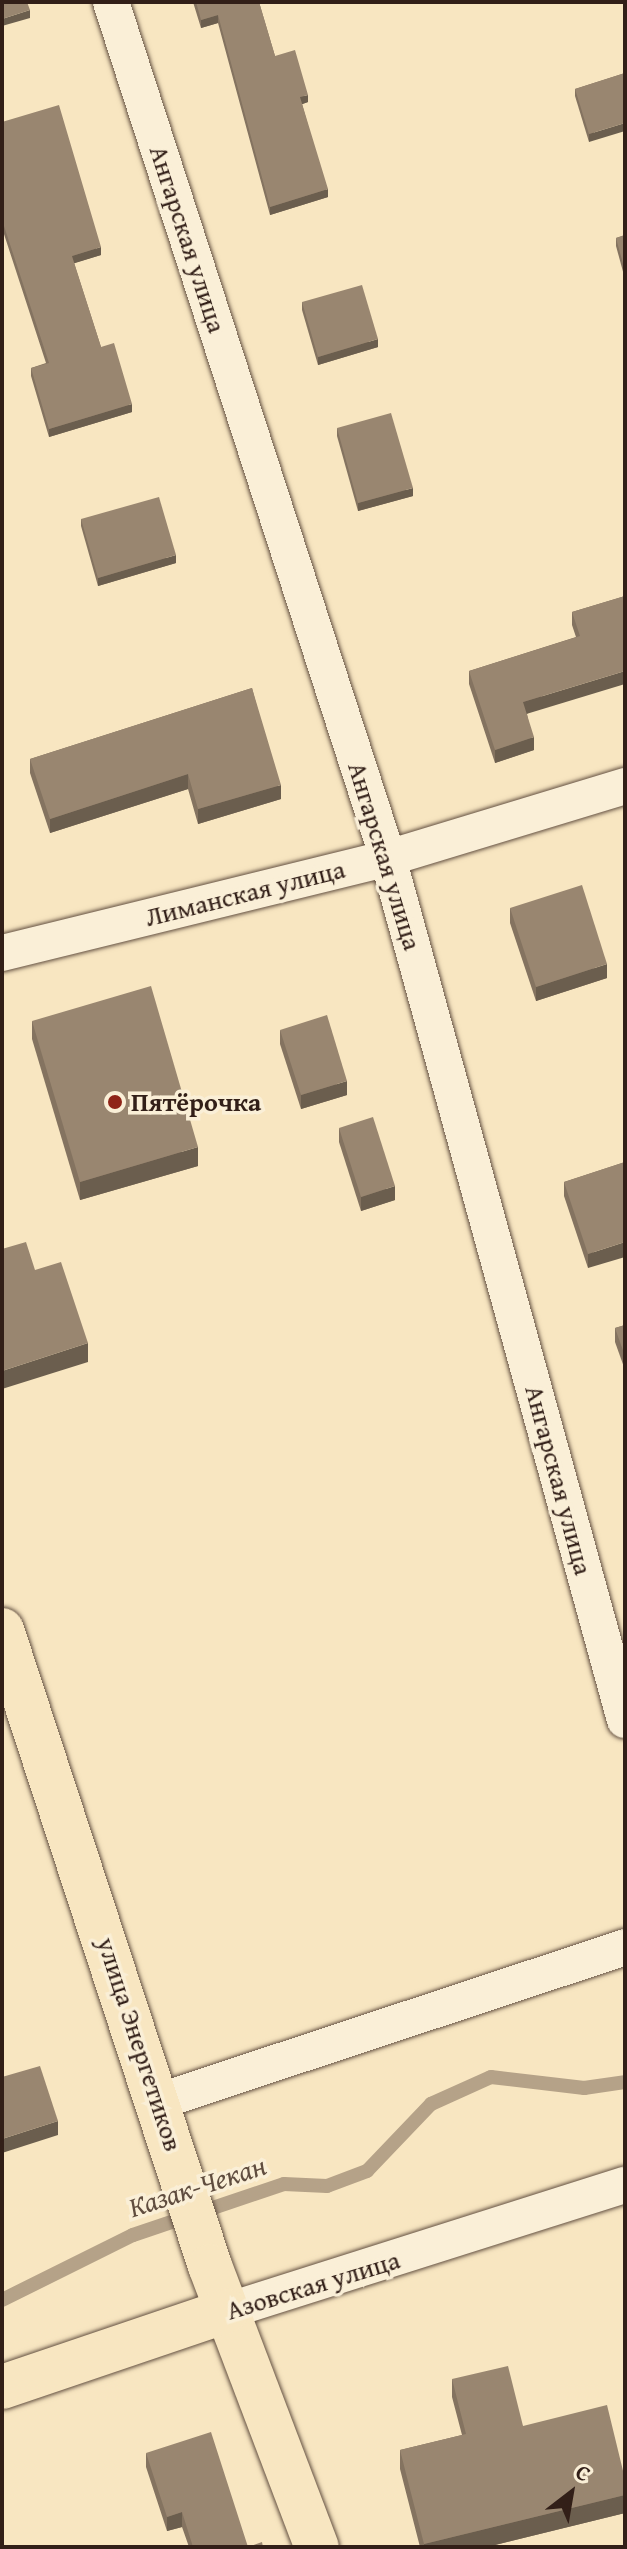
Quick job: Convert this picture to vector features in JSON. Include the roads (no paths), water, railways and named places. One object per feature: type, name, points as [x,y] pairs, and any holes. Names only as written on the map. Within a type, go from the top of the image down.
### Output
[{"type":"main road","name":"улица Энергетиков","points":[[2,1630],[175,2146],[210,2266],[317,2547]]},
{"type":"main road","name":"Азовская улица","points":[[2,2387],[227,2311]]},
{"type":"street","name":"Ангарская улица","points":[[111,2],[388,858],[625,1720]]},
{"type":"street","name":"Лиманская улица","points":[[2,953],[388,858],[625,786]]},
{"type":"street","points":[[160,2101],[625,1947]]},
{"type":"street","name":"Азовская улица","points":[[227,2311],[616,2200]]},
{"type":"waterway","name":"Казак-Чекан","points":[[2,2300],[133,2235],[284,2184],[327,2186],[367,2171],[431,2104],[491,2077],[584,2088],[625,2082]]},
{"type":"place","name":"Пятёрочка","points":[[115,1102]]}]
